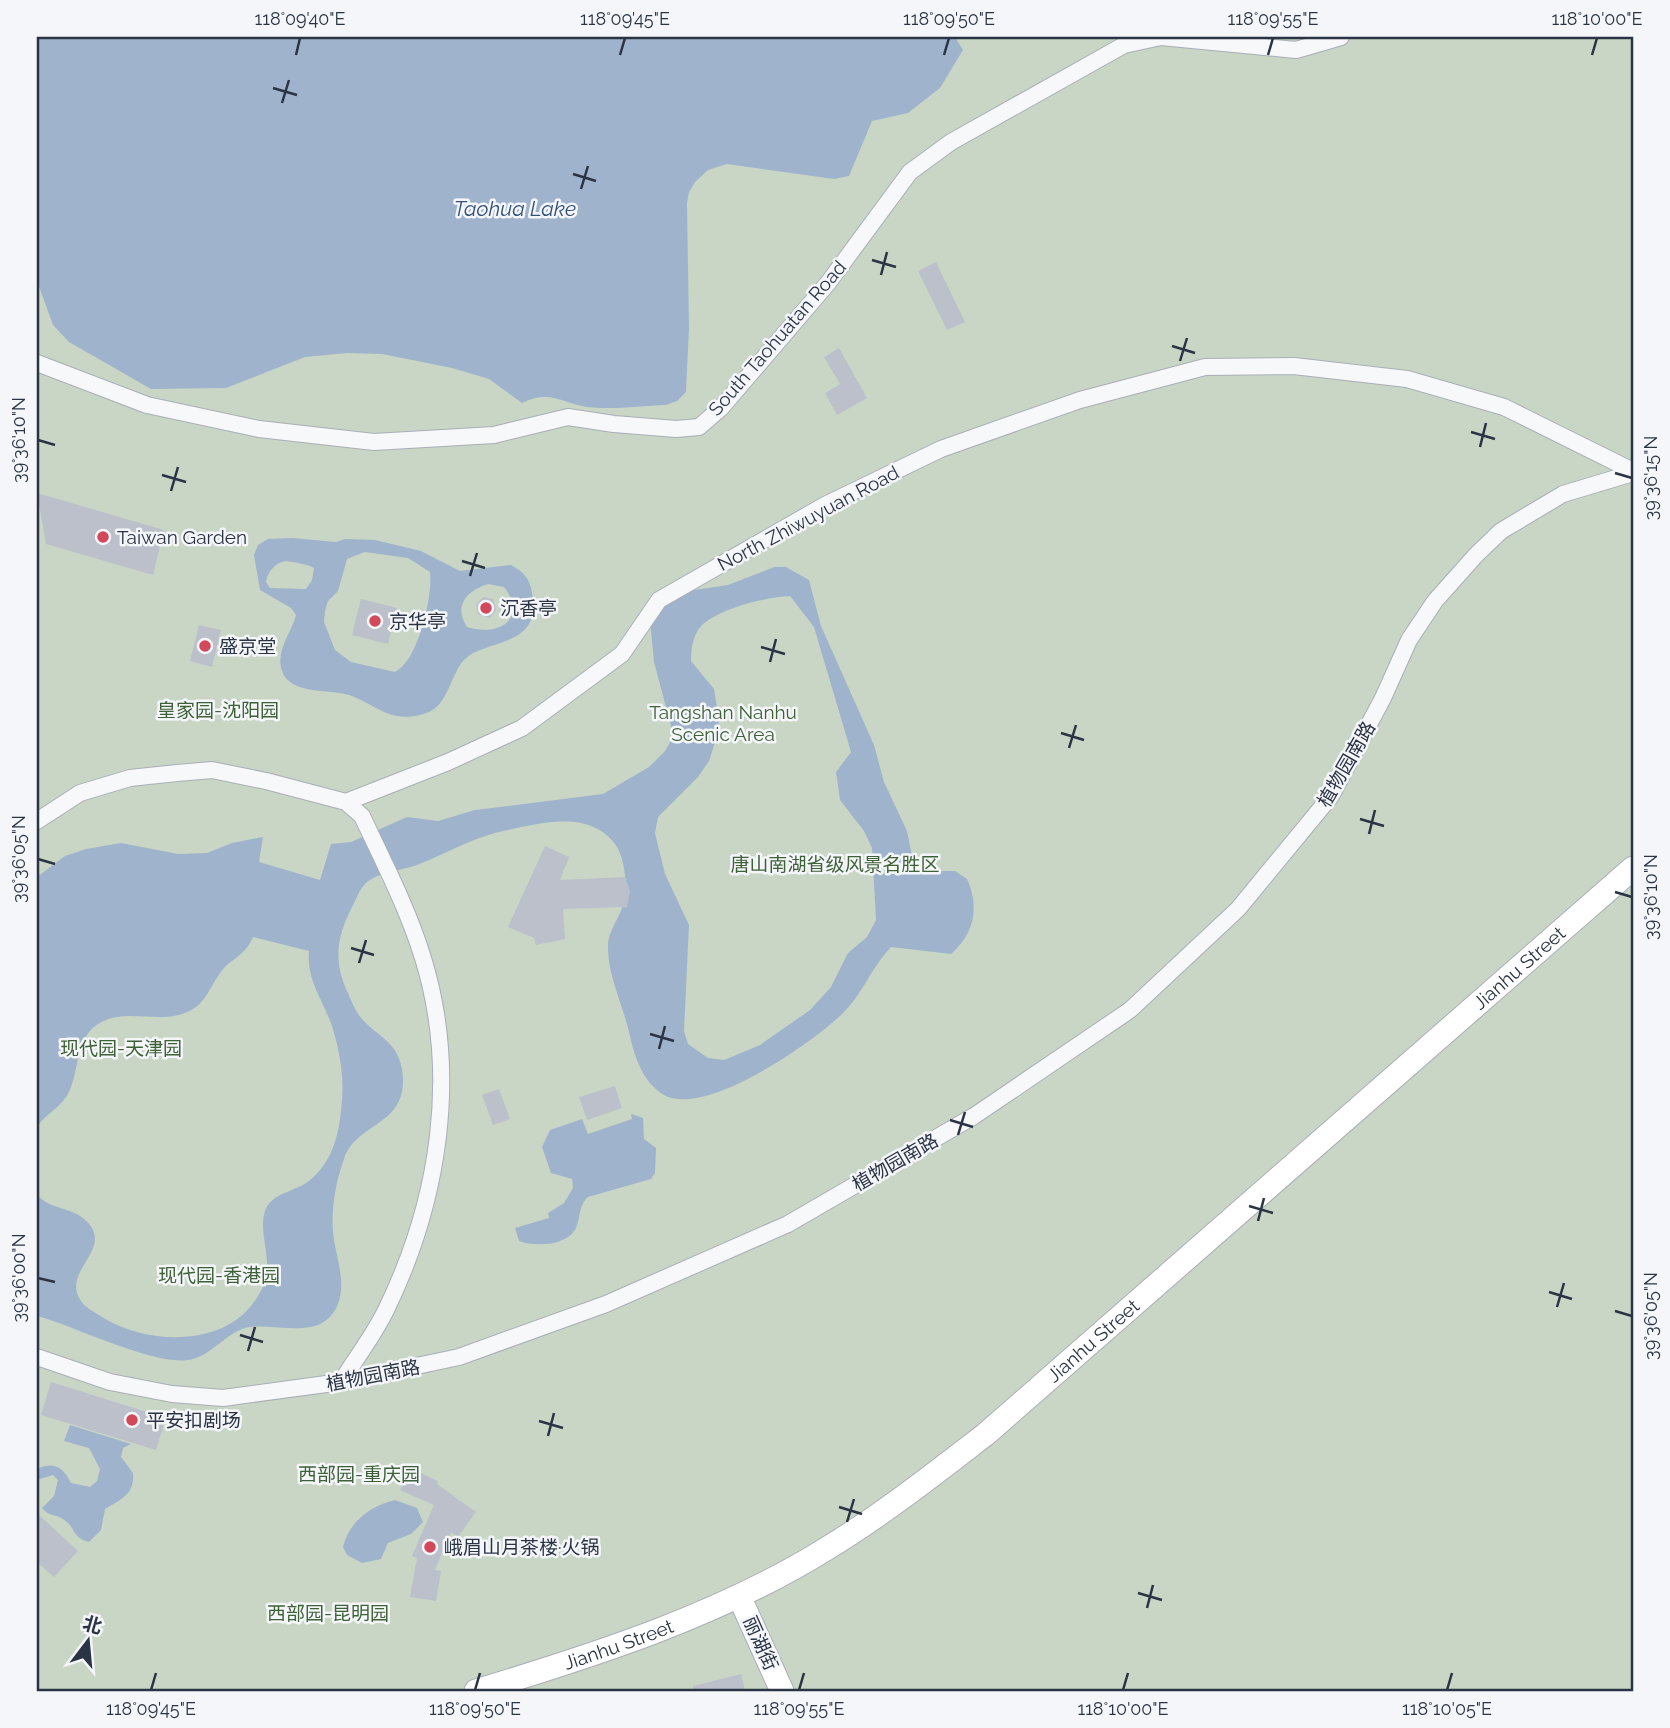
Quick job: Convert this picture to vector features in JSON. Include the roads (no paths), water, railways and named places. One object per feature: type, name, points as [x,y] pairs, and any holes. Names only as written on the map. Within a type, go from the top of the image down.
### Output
[{"type":"street","name":"South Taohuatan Road","points":[[37,362],[147,405],[259,429],[374,442],[494,435],[568,417],[614,424],[699,427],[721,408],[828,283],[910,172],[951,142],[1124,45],[1161,37],[1296,50],[1341,37]]},
{"type":"street","name":"North Zhiwuyuan Road","points":[[346,802],[449,762],[522,728],[622,654],[659,600],[825,505],[941,449],[1080,400],[1205,367],[1294,366],[1407,379],[1504,407],[1633,472]]},
{"type":"street","name":"植物园南路","points":[[37,1357],[110,1382],[172,1394],[223,1398],[341,1382],[459,1357],[606,1304],[788,1224],[974,1116],[1130,1010],[1238,909],[1331,796],[1383,698],[1409,640],[1435,600],[1476,555],[1501,531],[1563,494],[1633,472]]},
{"type":"street","points":[[37,821],[80,793],[130,778],[212,770],[266,780],[346,802],[362,816],[397,891],[424,962],[442,1071],[438,1146],[408,1261],[385,1312],[341,1382]]},
{"type":"street","name":"Jianhu Street","points":[[476,1691],[578,1660],[739,1596],[835,1543],[898,1502],[986,1434],[1633,868]]},
{"type":"street","name":"丽湖街","points":[[739,1596],[782,1691]]},
{"type":"water","name":"Taohua Lake","points":[[37,37],[955,37],[963,50],[940,88],[908,113],[872,121],[849,176],[834,179],[727,164],[708,170],[695,182],[687,203],[689,327],[686,392],[677,401],[666,405],[606,408],[587,407],[548,397],[522,403],[489,379],[452,368],[382,354],[347,353],[305,357],[226,388],[151,389],[69,342],[53,325],[37,281]]},
{"type":"water","points":[[293,538],[336,542],[345,539],[375,540],[421,551],[460,571],[511,565],[523,573],[530,584],[533,611],[529,624],[521,633],[473,653],[464,660],[445,696],[435,708],[425,713],[401,717],[349,695],[301,688],[286,679],[280,664],[281,656],[296,615],[291,608],[260,590],[254,555],[258,545],[268,539]],"holes":[[[365,552],[408,558],[430,572],[429,596],[417,642],[403,666],[395,672],[351,662],[335,650],[324,622],[325,611],[328,601],[338,591],[347,559]],[[286,561],[314,568],[312,580],[306,589],[270,588],[266,582],[268,574],[275,566]],[[488,584],[504,587],[511,598],[513,608],[506,623],[489,629],[467,627],[461,612],[462,606],[464,600]]]},
{"type":"water","points":[[774,567],[786,567],[809,580],[821,626],[874,745],[884,782],[907,831],[912,856],[921,865],[937,871],[955,871],[967,879],[974,910],[970,929],[959,946],[951,954],[891,947],[850,1006],[809,1041],[731,1087],[705,1096],[682,1099],[664,1095],[656,1090],[640,1067],[633,1050],[608,956],[610,935],[624,901],[625,875],[619,850],[604,833],[579,823],[535,824],[484,836],[417,865],[382,875],[369,881],[359,893],[343,928],[338,959],[343,980],[358,1014],[396,1052],[402,1069],[403,1088],[399,1102],[391,1113],[351,1146],[341,1167],[333,1223],[341,1286],[338,1304],[331,1316],[311,1327],[261,1326],[241,1329],[201,1356],[178,1360],[138,1352],[37,1316],[37,1194],[48,1203],[84,1219],[95,1235],[91,1253],[80,1271],[76,1291],[90,1310],[122,1327],[167,1337],[191,1336],[234,1322],[251,1307],[266,1276],[263,1217],[266,1208],[279,1196],[316,1175],[334,1146],[341,1111],[342,1071],[332,1026],[310,971],[309,951],[253,937],[244,951],[224,968],[196,1007],[172,1016],[122,1016],[98,1024],[91,1030],[82,1046],[69,1092],[37,1127],[37,877],[65,856],[86,849],[121,843],[178,854],[207,853],[232,843],[263,837],[259,862],[320,880],[331,844],[351,842],[407,817],[438,821],[475,810],[603,794],[649,767],[665,751],[672,739],[654,662],[650,620],[663,599],[681,592],[728,585]],"holes":[[[790,596],[814,627],[851,752],[836,772],[840,800],[864,831],[872,848],[876,920],[867,937],[848,953],[831,987],[810,1010],[760,1045],[724,1060],[708,1058],[688,1044],[684,1031],[689,925],[665,874],[655,833],[658,817],[698,777],[709,761],[715,742],[719,721],[714,689],[691,661],[693,642],[702,625],[720,613],[744,604],[780,597]]]},
{"type":"water","points":[[631,1114],[643,1118],[644,1139],[656,1148],[655,1173],[651,1179],[588,1197],[572,1234],[558,1242],[534,1244],[519,1241],[515,1228],[549,1218],[548,1213],[564,1203],[573,1188],[572,1179],[551,1173],[542,1147],[550,1130],[582,1119],[588,1134],[632,1119]]},
{"type":"water","points":[[70,1425],[131,1444],[123,1448],[121,1457],[133,1473],[132,1486],[126,1496],[105,1509],[101,1530],[89,1542],[76,1535],[63,1519],[42,1508],[54,1496],[58,1480],[53,1475],[37,1480],[37,1469],[53,1466],[61,1469],[71,1483],[90,1487],[97,1481],[100,1469],[89,1448],[64,1441]]},
{"type":"water","points":[[395,1500],[417,1508],[423,1522],[411,1534],[388,1543],[381,1559],[362,1563],[347,1555],[343,1547],[355,1523],[377,1506]]},
{"type":"place","name":"Taiwan Garden","points":[[103,537]]},
{"type":"place","name":"沉香亭","points":[[486,608]]},
{"type":"place","name":"京华亭","points":[[375,621]]},
{"type":"place","name":"盛京堂","points":[[205,646]]},
{"type":"place","name":"平安扣剧场","points":[[132,1420]]},
{"type":"place","name":"峨眉山月茶楼·火锅","points":[[430,1547]]},
{"type":"park label","name":"皇家园-沈阳园","points":[[218,710]]},
{"type":"park label","name":"Tangshan Nanhu Scenic Area","points":[[723,723]]},
{"type":"park label","name":"唐山南湖省级风景名胜区","points":[[835,864]]},
{"type":"park label","name":"现代园-天津园","points":[[121,1048]]},
{"type":"park label","name":"现代园-香港园","points":[[219,1275]]},
{"type":"park label","name":"西部园-重庆园","points":[[359,1474]]},
{"type":"park label","name":"西部园-昆明园","points":[[328,1613]]}]
